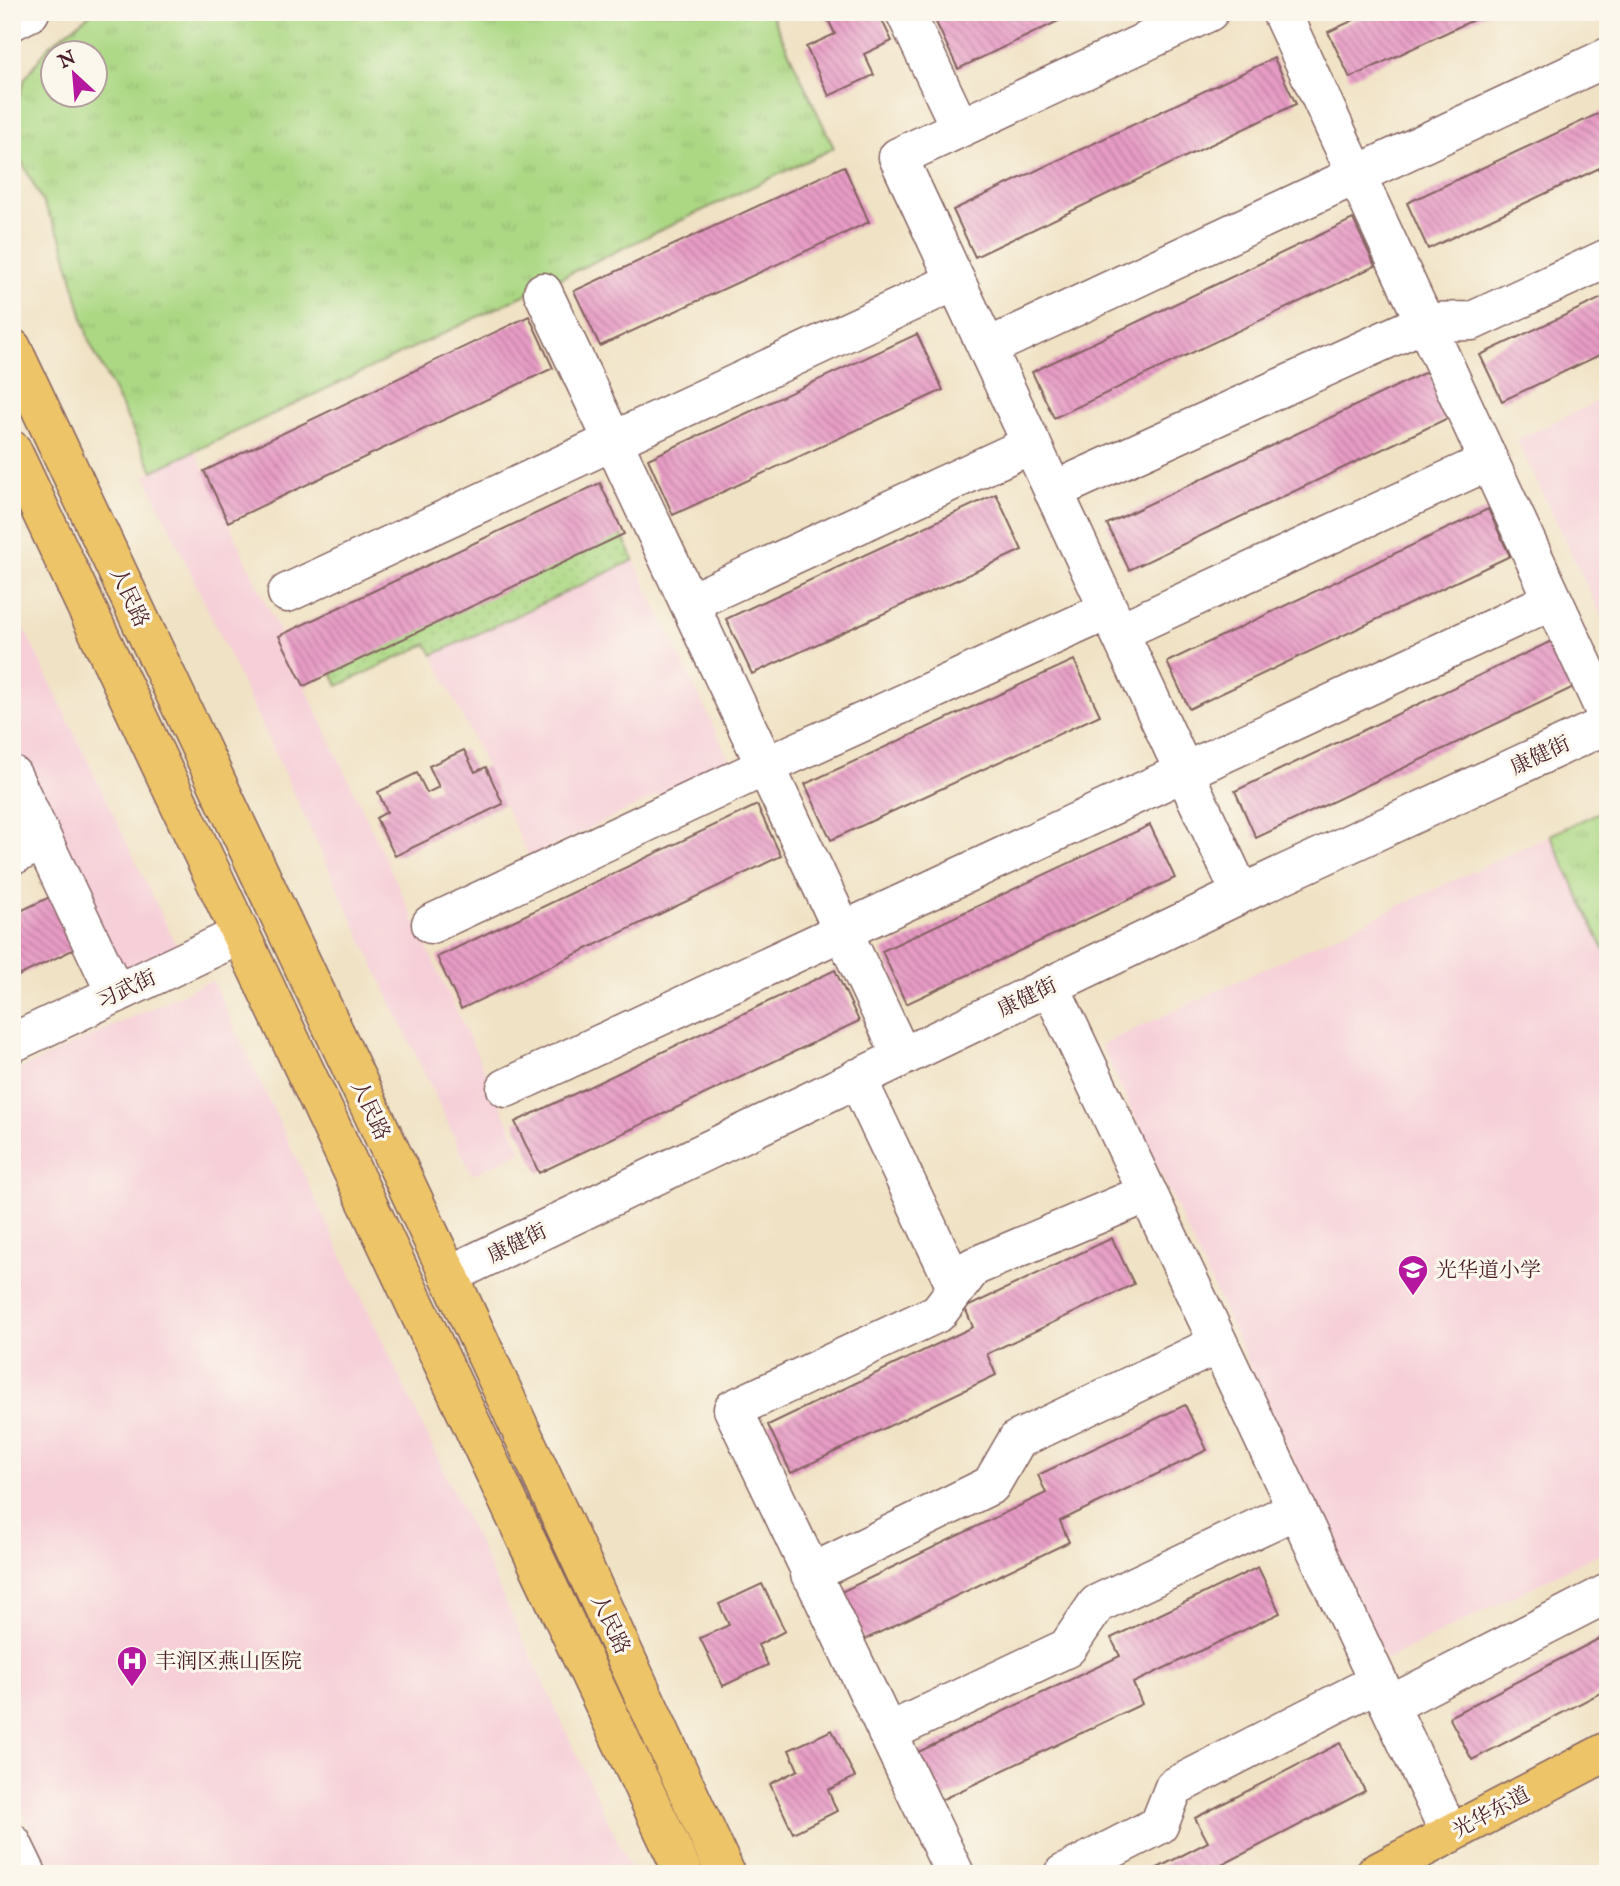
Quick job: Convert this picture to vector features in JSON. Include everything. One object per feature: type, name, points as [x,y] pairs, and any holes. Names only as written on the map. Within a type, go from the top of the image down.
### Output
[{"type":"main road","name":"人民路","points":[[12,348],[449,1275],[726,1874]]},
{"type":"main road","name":"人民路","points":[[12,450],[684,1874]]},
{"type":"main road","name":"光华东道","points":[[1374,1874],[1608,1751]]},
{"type":"street","points":[[12,21],[30,12]]},
{"type":"street","points":[[905,12],[960,128]]},
{"type":"street","points":[[1209,12],[898,157],[1241,894]]},
{"type":"street","points":[[1281,12],[1608,718]]},
{"type":"street","points":[[987,348],[1608,57]]},
{"type":"street","points":[[1053,491],[1424,322],[1472,321],[1608,258]]},
{"type":"street","points":[[287,593],[612,439],[956,281]]},
{"type":"street","points":[[543,292],[902,1057]]},
{"type":"street","points":[[689,603],[1031,444]]},
{"type":"street","points":[[432,924],[766,766],[1489,461]]},
{"type":"street","points":[[506,1088],[1553,600]]},
{"type":"street","name":"康健街","points":[[449,1275],[1241,894],[1608,724]]},
{"type":"street","points":[[12,775],[28,848],[116,994]]},
{"type":"street","name":"习武街","points":[[12,1043],[240,935]]},
{"type":"street","points":[[1050,986],[1450,1834]]},
{"type":"street","points":[[857,1079],[956,1287]]},
{"type":"street","points":[[955,1874],[733,1409],[938,1313],[973,1268],[1148,1193]]},
{"type":"street","points":[[810,1574],[991,1485],[1017,1440],[1218,1344]]},
{"type":"street","points":[[887,1732],[1067,1648],[1097,1604],[1297,1509]]},
{"type":"street","points":[[1063,1874],[1159,1825],[1174,1787],[1608,1593]]},
{"type":"street","points":[[12,1843],[27,1874]]},
{"type":"shaded area","points":[[1608,396],[1608,630],[1517,440]]},
{"type":"shaded area","points":[[195,451],[522,1151],[472,1175],[145,475]]},
{"type":"shaded area","points":[[634,560],[730,761],[529,857],[433,655]]},
{"type":"shaded area","points":[[12,603],[176,945],[112,975],[12,759]]},
{"type":"shaded area","name":"光华道小学","points":[[1608,808],[1608,1549],[1386,1660],[1101,1045]]},
{"type":"shaded area","points":[[212,980],[633,1874],[51,1874],[12,1789],[12,1073]]},
{"type":"green space","points":[[93,12],[770,12],[834,148],[153,471],[89,341],[62,240],[17,152],[14,115],[24,80],[38,61],[38,108],[108,108],[108,38],[59,38]]},
{"type":"green space","points":[[620,531],[634,560],[433,655],[427,644],[338,686],[330,669]]},
{"type":"green space","points":[[1608,808],[1608,958],[1550,835]]},
{"type":"building","points":[[878,12],[892,41],[864,54],[874,75],[829,96],[806,47],[835,34],[825,13]]},
{"type":"building","points":[[946,12],[1077,12],[958,69],[934,18]]},
{"type":"building","points":[[1371,12],[1490,12],[1350,78],[1328,32]]},
{"type":"building","points":[[1274,58],[1296,104],[975,257],[953,210]]},
{"type":"building","points":[[1608,109],[1608,164],[1428,249],[1407,203]]},
{"type":"building","points":[[844,166],[869,222],[600,346],[574,291]]},
{"type":"building","points":[[1353,219],[1375,266],[1054,418],[1032,372]]},
{"type":"building","points":[[1608,295],[1608,351],[1502,401],[1480,355]]},
{"type":"building","points":[[529,316],[553,368],[228,522],[204,471]]},
{"type":"building","points":[[917,334],[943,390],[673,515],[648,459]]},
{"type":"building","points":[[1428,371],[1450,417],[1129,570],[1107,524]]},
{"type":"building","points":[[600,483],[624,534],[304,686],[279,636]]},
{"type":"building","points":[[996,494],[1022,550],[752,674],[726,619]]},
{"type":"building","points":[[1488,509],[1510,556],[1189,709],[1167,662]]},
{"type":"building","points":[[1556,639],[1578,685],[1256,838],[1235,791]]},
{"type":"building","points":[[1074,660],[1100,715],[831,840],[805,784]]},
{"type":"building","points":[[464,750],[475,772],[486,767],[503,804],[395,856],[376,818],[387,812],[378,792],[417,773],[427,793],[439,787],[429,766]]},
{"type":"building","points":[[757,805],[781,856],[461,1009],[437,957]]},
{"type":"building","points":[[1150,825],[1175,878],[906,1004],[882,951]]},
{"type":"building","points":[[56,894],[81,946],[12,979],[12,915]]},
{"type":"building","points":[[835,970],[859,1021],[539,1173],[515,1122]]},
{"type":"building","points":[[1112,1238],[1134,1284],[987,1354],[996,1375],[791,1473],[768,1425],[973,1327],[965,1308]]},
{"type":"building","points":[[1185,1405],[1207,1450],[1060,1521],[1069,1542],[864,1640],[841,1592],[1046,1493],[1038,1475]]},
{"type":"building","points":[[1258,1567],[1280,1613],[1133,1683],[1142,1704],[937,1802],[914,1754],[1120,1656],[1111,1638]]},
{"type":"building","points":[[762,1584],[785,1631],[758,1645],[768,1665],[723,1686],[700,1638],[729,1625],[719,1604]]},
{"type":"building","points":[[1608,1634],[1608,1689],[1472,1760],[1449,1717]]},
{"type":"building","points":[[832,1730],[855,1777],[828,1790],[837,1811],[793,1833],[770,1784],[798,1770],[789,1750]]},
{"type":"building","points":[[1340,1743],[1365,1791],[1220,1866],[1224,1874],[1146,1874],[1208,1842],[1195,1818]]},
{"type":"place","name":"光华道小学","points":[[1413,1297]]},
{"type":"place","name":"丰润区燕山医院","points":[[132,1688]]}]
